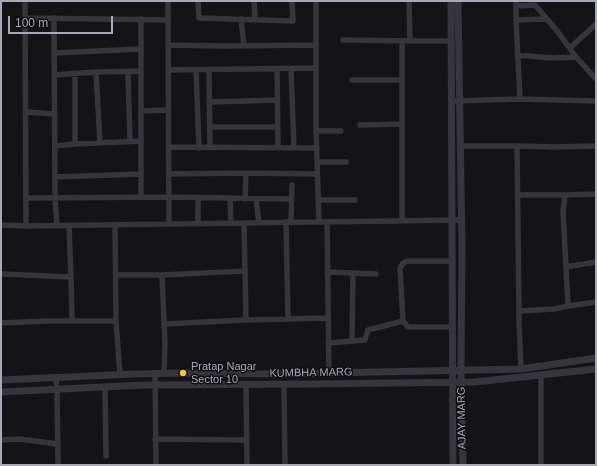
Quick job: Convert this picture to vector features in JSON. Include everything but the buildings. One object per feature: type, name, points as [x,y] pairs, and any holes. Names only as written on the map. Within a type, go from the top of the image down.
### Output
[{"type":"street","points":[[25,1],[26,226]]},
{"type":"street","points":[[168,1],[169,224]]},
{"type":"street","points":[[198,1],[199,18],[293,21],[292,1]]},
{"type":"street","points":[[254,1],[255,20]]},
{"type":"street","points":[[316,1],[316,131],[319,222]]},
{"type":"street","points":[[409,1],[410,40]]},
{"type":"street","name":"AJAY MARG","points":[[451,1],[452,465]]},
{"type":"street","name":"AJAY MARG","points":[[458,1],[462,220],[461,382],[463,465]]},
{"type":"street","points":[[520,99],[516,3],[535,5],[540,1]]},
{"type":"street","points":[[535,5],[576,57],[596,79]]},
{"type":"street","points":[[25,18],[168,20]]},
{"type":"street","points":[[54,18],[55,198],[57,226]]},
{"type":"street","points":[[141,19],[141,198]]},
{"type":"street","points":[[516,20],[546,19]]},
{"type":"street","points":[[241,20],[244,46]]},
{"type":"street","points":[[570,48],[596,24]]},
{"type":"street","points":[[343,40],[451,41]]},
{"type":"street","points":[[402,41],[402,221]]},
{"type":"street","points":[[168,45],[315,45]]},
{"type":"street","points":[[54,53],[141,49]]},
{"type":"street","points":[[517,55],[552,58],[576,57]]},
{"type":"street","points":[[168,70],[316,68]]},
{"type":"street","points":[[277,69],[278,148]]},
{"type":"street","points":[[291,69],[294,148]]},
{"type":"street","points":[[196,70],[199,148]]},
{"type":"street","points":[[209,70],[210,148]]},
{"type":"street","points":[[54,75],[96,72],[141,72]]},
{"type":"street","points":[[96,72],[100,143]]},
{"type":"street","points":[[128,72],[130,141]]},
{"type":"street","points":[[75,74],[75,144]]},
{"type":"street","points":[[352,80],[402,80]]},
{"type":"street","points":[[451,101],[520,99],[596,101]]},
{"type":"street","points":[[210,102],[277,100]]},
{"type":"street","points":[[141,111],[168,110]]},
{"type":"street","points":[[26,112],[55,114]]},
{"type":"street","points":[[360,125],[402,124]]},
{"type":"street","points":[[210,127],[277,127]]},
{"type":"street","points":[[316,131],[341,131]]},
{"type":"street","points":[[55,146],[141,141]]},
{"type":"street","points":[[460,146],[596,146]]},
{"type":"street","points":[[517,146],[521,369]]},
{"type":"street","points":[[169,147],[317,148]]},
{"type":"street","points":[[317,162],[346,162]]},
{"type":"street","points":[[245,198],[246,173]]},
{"type":"street","points":[[55,177],[141,174]]},
{"type":"street","points":[[169,174],[317,174]]},
{"type":"street","points":[[288,319],[289,222],[292,185]]},
{"type":"street","points":[[518,195],[596,194]]},
{"type":"street","points":[[564,195],[563,211],[568,306]]},
{"type":"street","points":[[26,198],[291,199]]},
{"type":"street","points":[[198,198],[198,224]]},
{"type":"street","points":[[230,198],[231,223]]},
{"type":"street","points":[[256,199],[259,223]]},
{"type":"street","points":[[318,200],[355,200]]},
{"type":"street","points":[[1,225],[69,226],[462,220]]},
{"type":"street","points":[[327,222],[329,372]]},
{"type":"street","points":[[244,223],[246,320]]},
{"type":"street","points":[[115,225],[116,321],[120,375]]},
{"type":"street","points":[[69,226],[72,321]]},
{"type":"street","points":[[452,261],[407,261],[400,268],[403,321],[408,326],[452,327]]},
{"type":"street","points":[[566,268],[596,262]]},
{"type":"street","points":[[116,275],[244,271]]},
{"type":"street","points":[[327,272],[376,274]]},
{"type":"street","points":[[352,341],[353,273]]},
{"type":"street","points":[[1,274],[71,277]]},
{"type":"street","points":[[162,274],[165,343],[164,374]]},
{"type":"street","points":[[520,311],[554,309],[596,302]]},
{"type":"street","points":[[164,324],[328,318]]},
{"type":"street","points":[[1,323],[116,321]]},
{"type":"street","points":[[328,343],[365,340],[368,330],[403,321]]},
{"type":"street","name":"KUMBHA MARG","points":[[1,380],[155,374],[280,374],[521,369],[596,358]]},
{"type":"street","name":"KUMBHA MARG","points":[[1,392],[155,385],[475,382],[596,369]]},
{"type":"street","points":[[155,374],[156,465]]},
{"type":"street","points":[[541,375],[541,465]]},
{"type":"street","points":[[56,378],[58,465]]},
{"type":"street","points":[[246,384],[246,465]]},
{"type":"street","points":[[284,384],[285,465]]},
{"type":"street","points":[[105,387],[106,456]]},
{"type":"street","points":[[1,440],[19,439],[58,444]]},
{"type":"street","points":[[156,439],[246,440]]},
{"type":"place","name":"Pratap Nagar Sector 10","points":[[183,373]]}]
